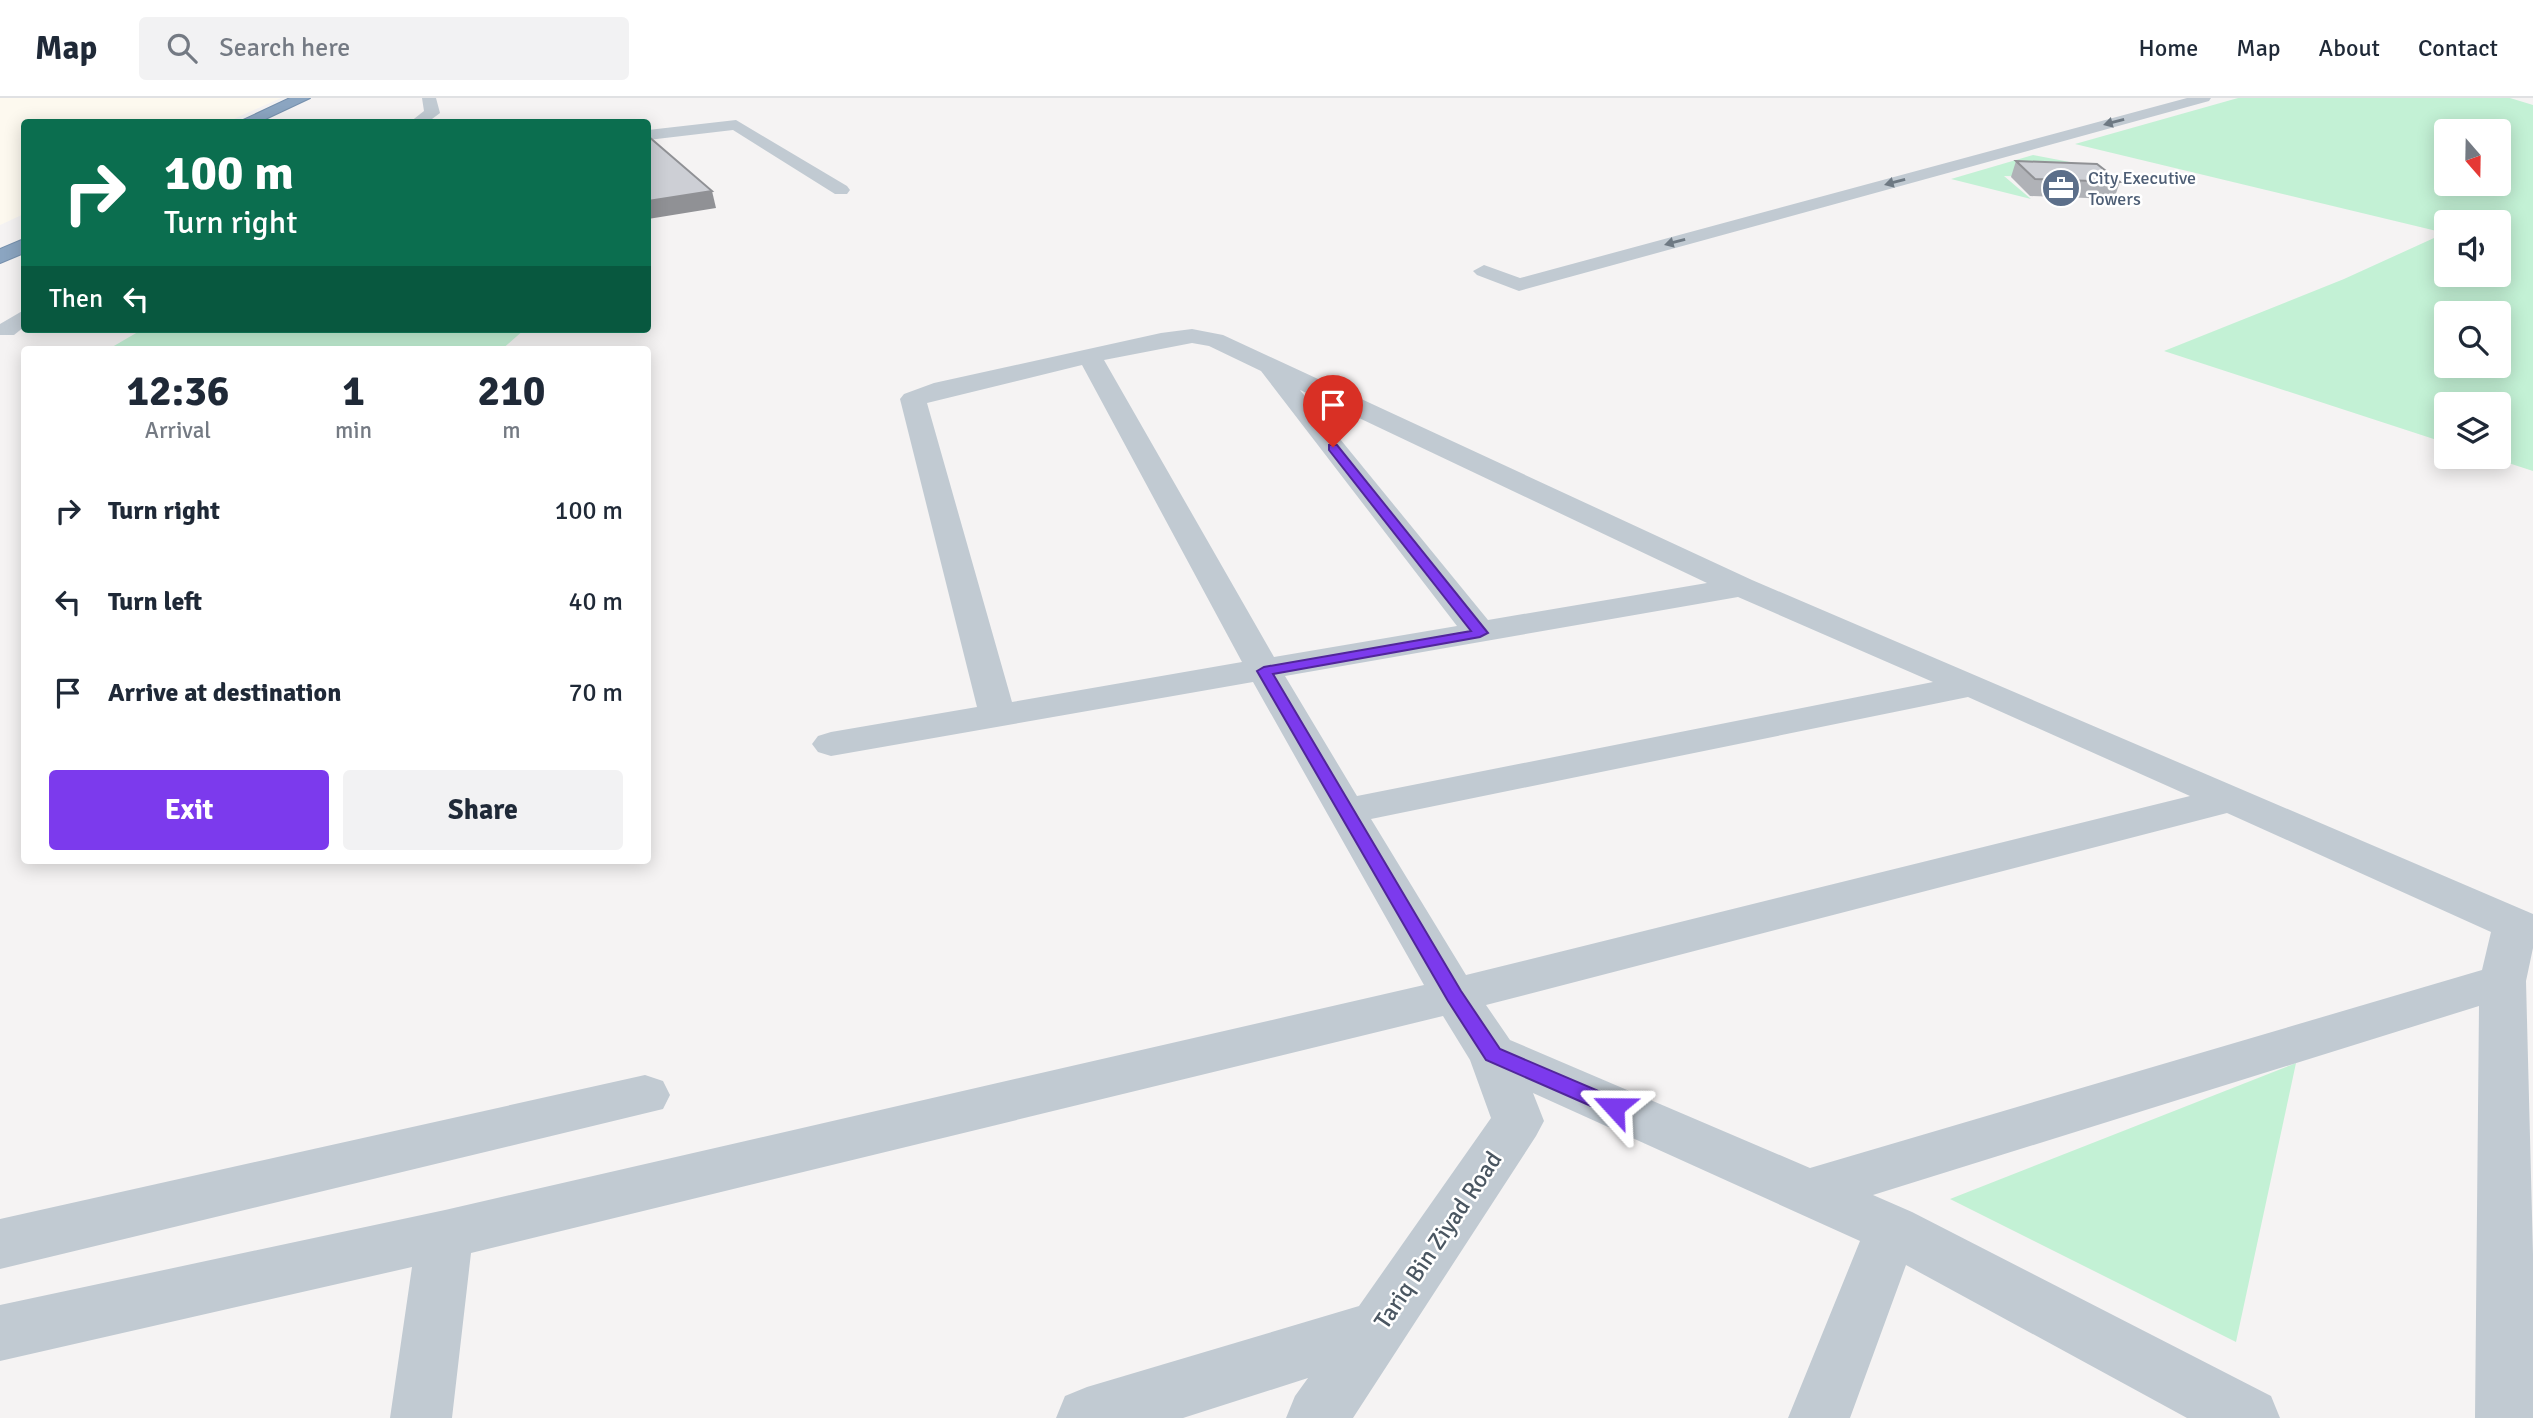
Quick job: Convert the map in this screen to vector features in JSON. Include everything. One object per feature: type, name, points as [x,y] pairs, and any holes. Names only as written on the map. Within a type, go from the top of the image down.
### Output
[{"type":"highway","points":[[254,119],[303,98]]},
{"type":"highway","points":[[284,119],[319,103]]},
{"type":"highway","points":[[0,238],[21,228]]},
{"type":"highway","points":[[0,257],[21,246]]},
{"type":"street","points":[[423,119],[432,113],[429,98]]},
{"type":"street","points":[[1511,264],[1485,271],[1520,285],[2204,98]]},
{"type":"street","points":[[1832,180],[2135,100],[2161,110]]},
{"type":"street","points":[[651,126],[740,111]]},
{"type":"street","points":[[651,127],[736,124],[841,190]]},
{"type":"street","points":[[1739,205],[1774,215]]},
{"type":"street","points":[[998,716],[913,399],[934,391],[1192,336],[1216,341],[1741,587],[1972,685],[2524,928],[2503,981],[2506,1418]]},
{"type":"street","points":[[1090,357],[1264,671],[1454,996],[1493,1054],[1892,1228],[2249,1418]]},
{"type":"street","points":[[1267,365],[1480,633]]},
{"type":"street","points":[[831,744],[1741,587]]},
{"type":"street","points":[[1346,811],[1972,685]]},
{"type":"street","points":[[0,1333],[445,1235],[1454,996],[2231,799]]},
{"type":"street","points":[[1808,1192],[2503,981]]},
{"type":"street","name":"Tariq Bin Ziyad Road","points":[[1317,1418],[1518,1121],[1493,1054]]},
{"type":"street","points":[[0,1244],[645,1095]]},
{"type":"street","points":[[1819,1418],[1892,1228]]},
{"type":"street","points":[[421,1418],[445,1235]]},
{"type":"street","points":[[1087,1418],[1378,1328]]},
{"type":"shaded area","points":[[0,98],[281,98],[234,119],[21,119],[21,215],[0,225]]},
{"type":"green space","points":[[2238,98],[2510,98],[2533,105],[2533,471],[2511,464],[2511,392],[2434,392],[2434,439],[2164,351],[2344,279],[2434,238],[2434,287],[2511,287],[2511,210],[2434,210],[2434,230],[2075,144]]},
{"type":"green space","points":[[2033,155],[2075,163],[2093,178],[2004,176],[2031,199],[1951,179]]},
{"type":"green space","points":[[136,333],[520,333],[506,346],[114,346]]},
{"type":"green space","points":[[2296,1063],[2236,1342],[1950,1199]]},
{"type":"building","points":[[651,139],[712,191],[651,201]]},
{"type":"building","points":[[2016,161],[2097,164],[2120,182],[2035,179]]},
{"type":"place","name":"City Executive Towers","points":[[2061,188]]},
{"type":"route","points":[[1333,447],[1480,633],[1264,671],[1454,996],[1493,1054],[1614,1107]]}]
